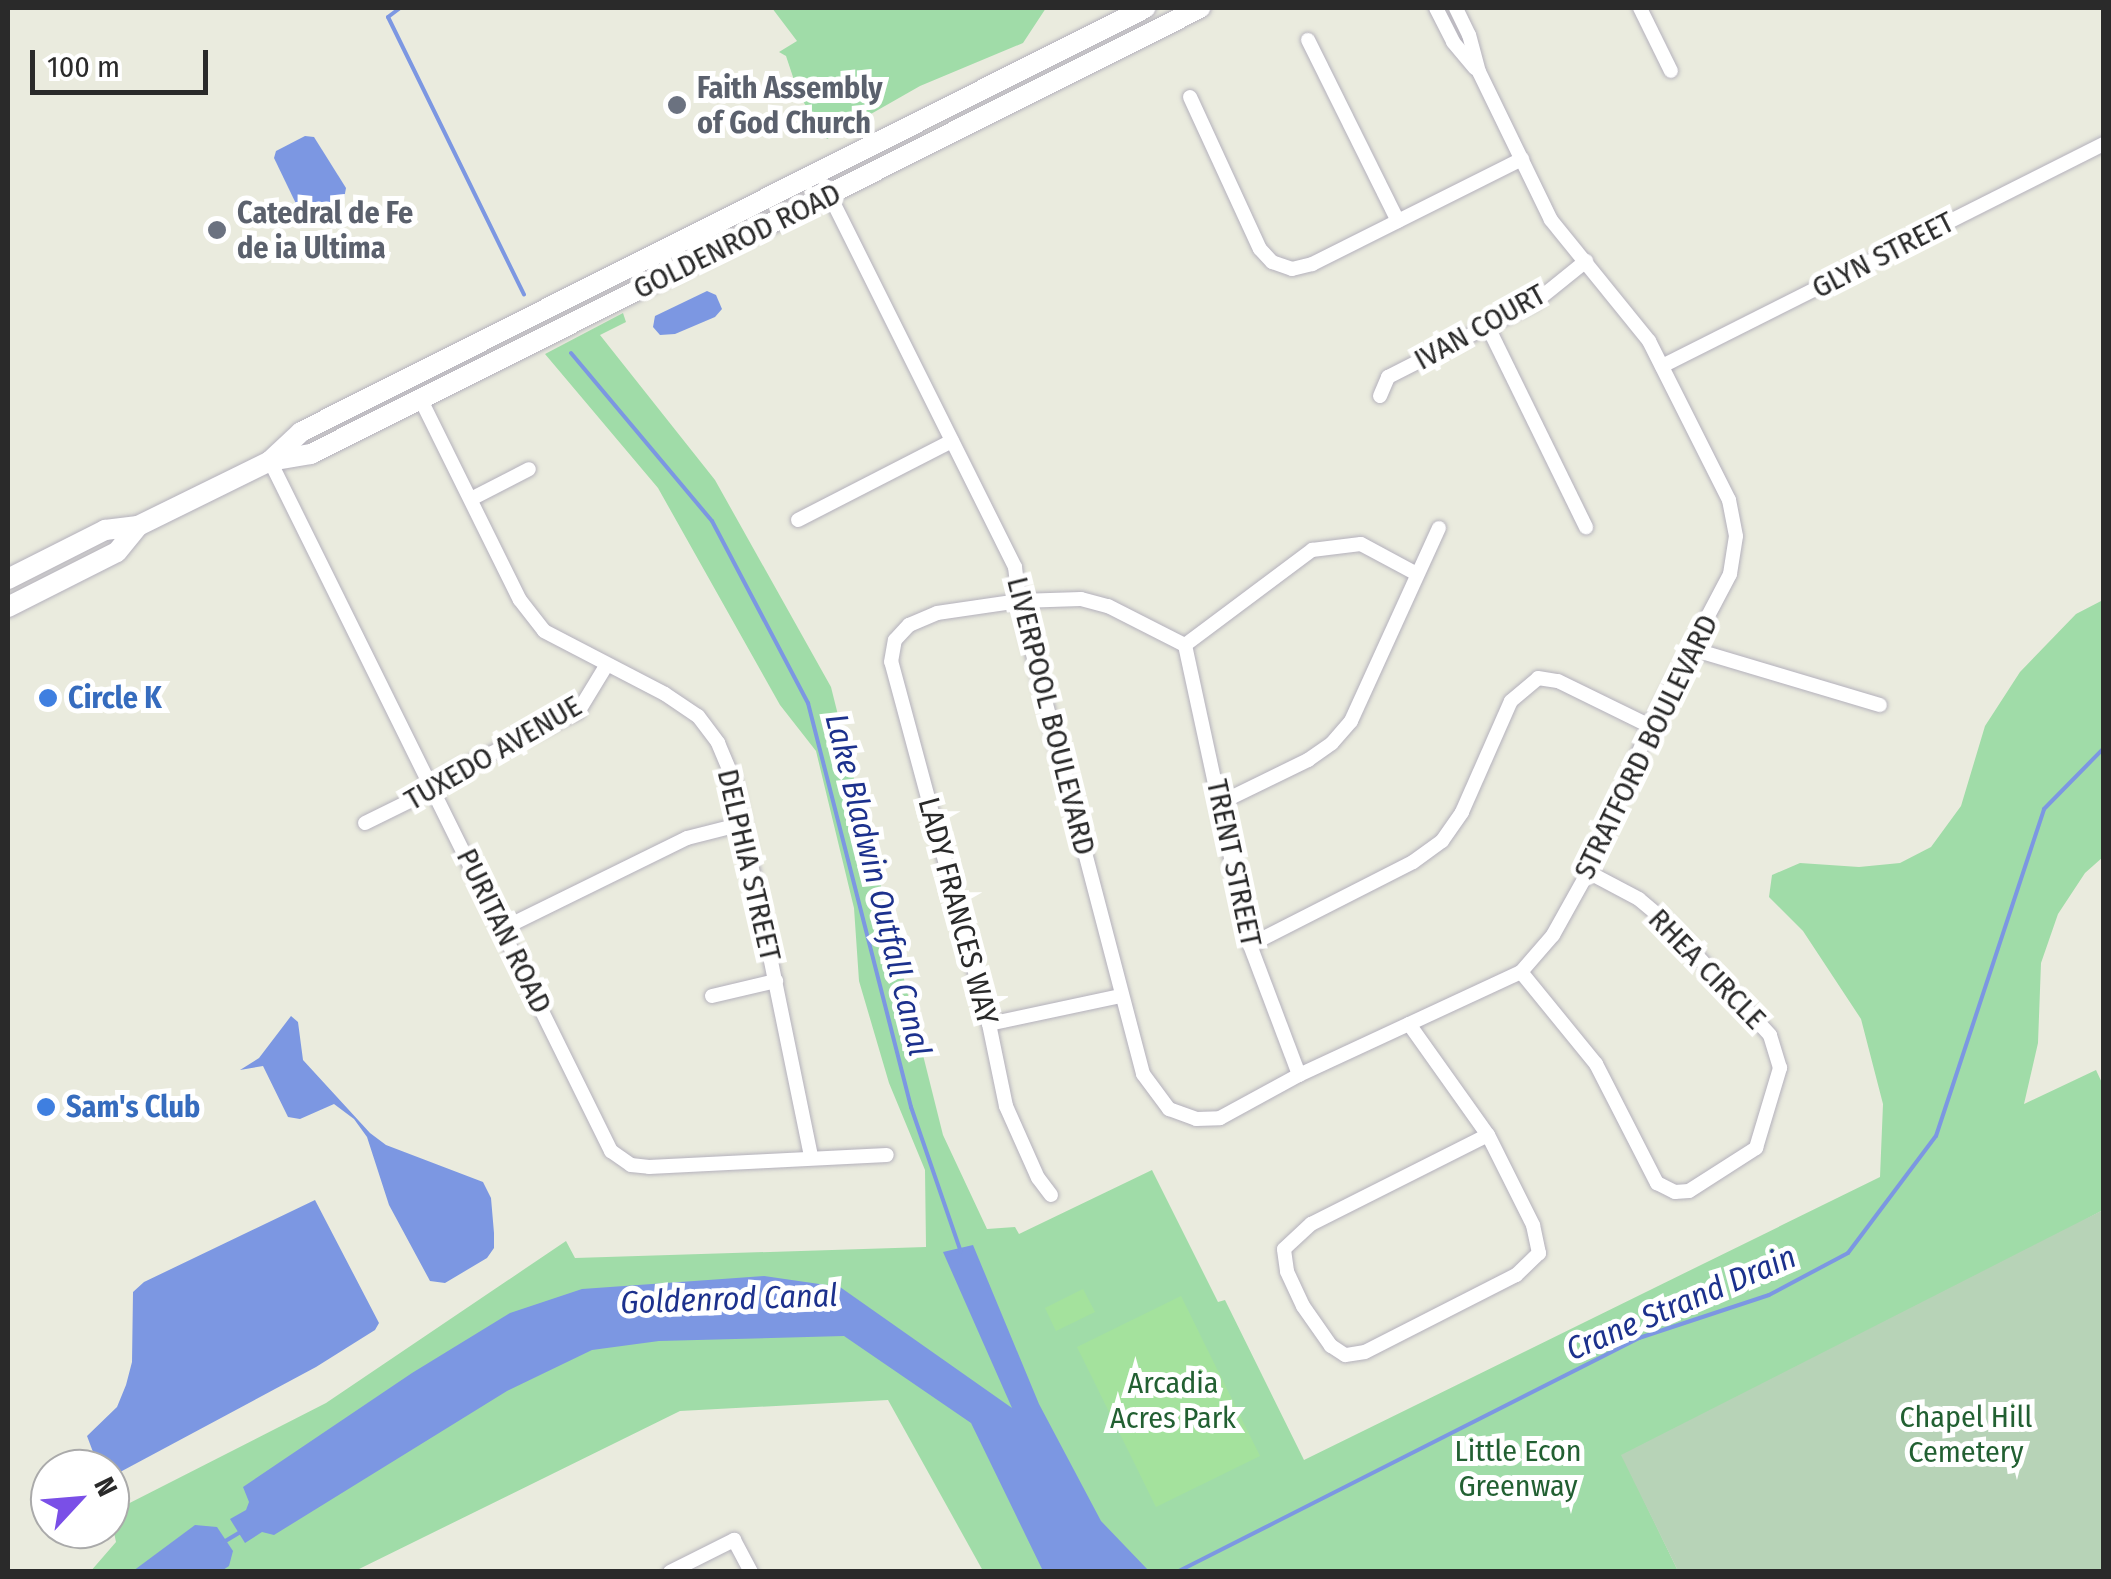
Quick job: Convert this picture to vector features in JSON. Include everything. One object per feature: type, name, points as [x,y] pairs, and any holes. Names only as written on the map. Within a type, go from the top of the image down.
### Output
[{"type":"main road","name":"GOLDENROD ROAD","points":[[270,461],[301,432],[1145,8]]},
{"type":"main road","name":"GOLDENROD ROAD","points":[[8,579],[105,530],[138,526],[270,461],[311,454],[1200,8]]},
{"type":"main road","points":[[575,321],[611,290],[618,272]]},
{"type":"main road","name":"GOLDENROD ROAD","points":[[8,607],[117,552],[138,526]]},
{"type":"street","name":"STRATFORD BOULEVARD","points":[[1169,1110],[1196,1119],[1220,1118],[1298,1075],[1521,972],[1553,935],[1588,872],[1650,726],[1730,574],[1736,536],[1730,500],[1662,366],[1638,327],[1551,220],[1478,72],[1454,42],[1436,8]]},
{"type":"street","name":"STRATFORD BOULEVARD","points":[[1456,8],[1469,34],[1478,72]]},
{"type":"street","points":[[1640,8],[1670,71]]},
{"type":"street","points":[[1308,40],[1398,221]]},
{"type":"street","points":[[1190,97],[1260,249],[1272,262],[1292,269],[1312,264],[1522,159]]},
{"type":"street","name":"GLYN STREET","points":[[1662,366],[2104,144]]},
{"type":"street","name":"LIVERPOOL BOULEVARD","points":[[818,172],[1016,567],[1020,601],[1142,1074],[1169,1110]]},
{"type":"street","name":"IVAN COURT","points":[[1380,396],[1388,378],[1534,303],[1586,261]]},
{"type":"street","points":[[1488,327],[1586,527]]},
{"type":"street","name":"DELPHIA STREET","points":[[420,400],[520,600],[544,631],[665,694],[698,716],[718,743],[734,780],[811,1156]]},
{"type":"street","points":[[798,520],[952,441]]},
{"type":"street","name":"PURITAN ROAD","points":[[270,461],[611,1151],[631,1164],[649,1168],[811,1156],[887,1155]]},
{"type":"street","points":[[471,499],[529,469]]},
{"type":"street","points":[[1222,802],[1332,743],[1350,721],[1414,573],[1439,528]]},
{"type":"street","points":[[1020,601],[1081,599],[1108,606],[1185,645],[1312,550],[1361,544],[1414,573]]},
{"type":"street","name":"LADY FRANCES WAY","points":[[1020,601],[937,613],[909,625],[895,640],[891,662],[989,1024],[1006,1106],[1038,1178],[1051,1196]]},
{"type":"street","name":"TRENT STREET","points":[[1185,645],[1250,945],[1298,1075]]},
{"type":"street","points":[[1692,649],[1880,704]]},
{"type":"street","name":"TUXEDO AVENUE","points":[[365,824],[446,775],[578,712],[606,666]]},
{"type":"street","points":[[1250,945],[1413,862],[1442,842],[1462,812],[1510,701],[1538,678],[1558,682],[1650,726]]},
{"type":"street","points":[[504,928],[687,838],[742,824]]},
{"type":"street","name":"RHEA CIRCLE","points":[[1521,972],[1596,1064],[1658,1184],[1675,1192],[1690,1191],[1756,1148],[1780,1068],[1770,1035],[1665,921],[1639,899],[1588,872]]},
{"type":"street","points":[[712,996],[776,981]]},
{"type":"street","points":[[989,1024],[1121,996]]},
{"type":"street","points":[[1409,1024],[1488,1135],[1533,1225],[1539,1253],[1516,1275],[1365,1352],[1345,1355],[1331,1346],[1303,1306],[1287,1271],[1284,1248],[1311,1224],[1488,1135]]},
{"type":"street","points":[[670,1572],[734,1540],[751,1572]]},
{"type":"green space","points":[[772,8],[1046,8],[1023,43],[920,86],[827,139],[799,95],[786,56],[779,52],[797,41]]},
{"type":"green space","name":"Little Econ Greenway","points":[[623,313],[626,322],[600,335],[715,480],[831,687],[943,1135],[987,1229],[1015,1227],[1019,1234],[1152,1170],[1218,1302],[1225,1300],[1304,1460],[1880,1177],[1883,1104],[1861,1019],[1803,931],[1769,897],[1772,875],[1800,863],[1859,867],[1900,863],[1931,847],[1961,806],[1985,726],[2020,672],[2076,614],[2103,600],[2103,857],[2085,873],[2058,914],[2041,963],[2038,1043],[2024,1104],[2096,1070],[2103,1085],[2103,1210],[2070,1228],[2103,1571],[1622,1455],[1678,1571],[983,1571],[888,1400],[680,1411],[355,1571],[90,1572],[110,1549],[130,1549],[130,1503],[326,1403],[566,1241],[575,1258],[926,1247],[925,1170],[889,1083],[859,981],[854,908],[816,751],[780,705],[658,488],[545,354]]},
{"type":"green space","name":"Chapel Hill Cemetery","points":[[2103,1210],[2103,1571],[1678,1571],[1621,1455]]},
{"type":"green space","points":[[1083,1289],[1095,1312],[1056,1331],[1045,1308]]},
{"type":"green space","name":"Arcadia Acres Park","points":[[1181,1296],[1260,1456],[1156,1507],[1077,1347]]},
{"type":"water","points":[[305,136],[314,137],[346,188],[344,199],[310,216],[300,212],[274,158],[276,151]]},
{"type":"water","points":[[707,291],[716,295],[722,309],[715,317],[675,334],[660,335],[653,327],[655,316]]},
{"type":"water","points":[[291,1016],[298,1022],[303,1060],[370,1133],[386,1145],[483,1182],[491,1198],[494,1233],[494,1248],[487,1258],[445,1283],[430,1281],[389,1205],[367,1137],[354,1119],[334,1104],[300,1119],[288,1117],[263,1066],[240,1070],[259,1058]]},
{"type":"water","points":[[315,1200],[379,1323],[375,1330],[316,1367],[130,1467],[130,1449],[92,1449],[87,1436],[117,1407],[126,1385],[132,1362],[133,1292],[144,1282]]},
{"type":"water","points":[[973,1245],[1039,1404],[1101,1521],[1149,1571],[1043,1571],[971,1423],[844,1336],[659,1341],[592,1350],[507,1391],[274,1535],[262,1532],[245,1543],[230,1519],[246,1510],[249,1502],[243,1487],[412,1373],[510,1313],[582,1289],[764,1276],[840,1287],[1012,1408],[943,1252]]},
{"type":"water","points":[[195,1525],[217,1527],[233,1551],[229,1566],[220,1572],[133,1571]]},
{"type":"waterway","name":"Lake Bladwin Outfall Canal","points":[[400,8],[388,17],[524,295]]},
{"type":"waterway","name":"Lake Bladwin Outfall Canal","points":[[571,353],[712,521],[808,703],[911,1107],[961,1252]]},
{"type":"waterway","name":"Crane Strand Drain","points":[[1177,1572],[1639,1338],[1769,1295],[1848,1253],[1936,1136],[2044,809],[2104,748]]},
{"type":"waterway","name":"Goldenrod Canal","points":[[222,1543],[240,1532]]},
{"type":"place","name":"Faith Assembly of God Church","points":[[677,105]]},
{"type":"place","name":"Catedral de Fe de ia Ultima","points":[[217,230]]},
{"type":"place","name":"Circle K","points":[[48,698]]},
{"type":"place","name":"Sam's Club","points":[[46,1107]]}]
